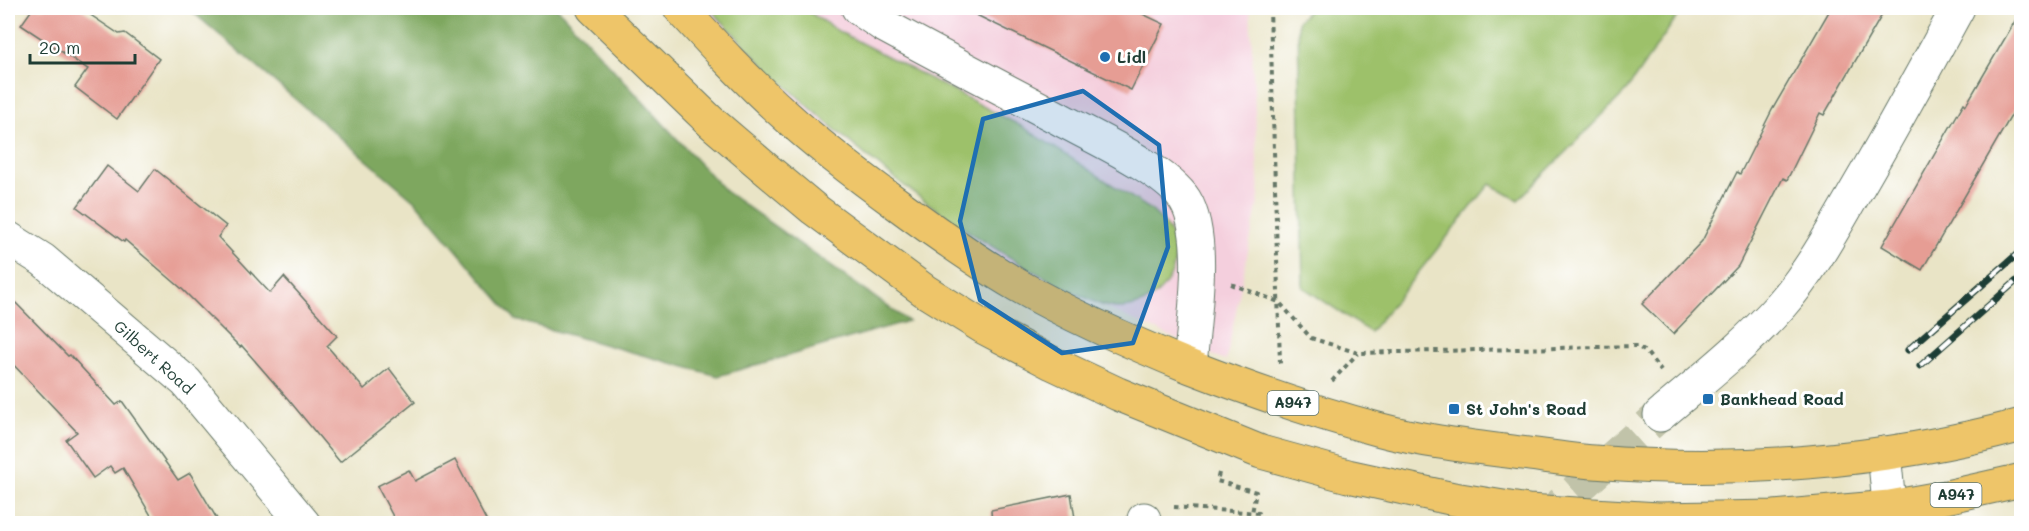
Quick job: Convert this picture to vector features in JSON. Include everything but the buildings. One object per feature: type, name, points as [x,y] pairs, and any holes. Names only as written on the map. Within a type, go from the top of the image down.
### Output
[{"type":"main road","name":"A947","points":[[593,8],[711,122],[750,156],[814,209],[925,291],[983,327],[1052,363],[1118,394],[1240,445],[1298,464],[1454,499],[1528,511],[1617,517],[1716,519],[1819,514],[1891,515],[1946,497],[2022,480]]},
{"type":"main road","name":"A947","points":[[680,8],[717,49],[783,113],[850,170],[954,246],[1019,286],[1138,346],[1247,389],[1384,431],[1475,447],[1616,463],[1753,465],[1884,453],[1990,434],[2022,425]]},
{"type":"street","points":[[858,8],[883,25],[1124,154],[1167,180],[1185,201],[1193,224],[1197,247],[1190,366]]},
{"type":"street","points":[[1660,415],[1737,349],[1782,304],[1822,247],[1958,8]]},
{"type":"street","name":"Gilbert Road","points":[[8,238],[43,260],[186,382],[304,524]]},
{"type":"street","points":[[1884,453],[1891,515]]},
{"type":"path","points":[[1270,8],[1279,302]]},
{"type":"path","points":[[1197,271],[1279,302],[1311,338],[1358,353],[1637,346],[1647,352]]},
{"type":"path","points":[[1222,464],[1216,481],[1256,492],[1252,513]]},
{"type":"path","points":[[1145,521],[1143,508],[1160,506],[1259,513],[1260,524]]},
{"type":"highlighted area","points":[[1083,91],[1159,145],[1168,247],[1133,343],[1062,353],[980,300],[960,221],[983,119]]},
{"type":"shaded area","points":[[703,8],[1250,8],[1259,197],[1226,361],[1013,267],[779,90]]},
{"type":"green space","points":[[188,8],[557,8],[725,191],[908,321],[718,376],[516,320],[415,201]]},
{"type":"green space","points":[[709,8],[803,8],[838,31],[1023,127],[1150,209],[1160,218],[1172,237],[1175,254],[1173,269],[1166,283],[1143,303],[1113,308],[1097,303],[1052,281],[1008,256],[924,200],[843,137],[769,70]]},
{"type":"green space","points":[[1311,8],[1683,8],[1626,91],[1518,200],[1490,184],[1370,332],[1303,287],[1298,21]]},
{"type":"tunnel","points":[[1538,524],[1660,415]]},
{"type":"railway","points":[[1908,350],[2022,250]]},
{"type":"railway","points":[[1920,366],[2022,276]]},
{"type":"place","name":"Lidl","points":[[1105,57]]},
{"type":"place","name":"Bankhead Road","points":[[1708,399]]},
{"type":"place","name":"St John's Road","points":[[1454,409]]}]
